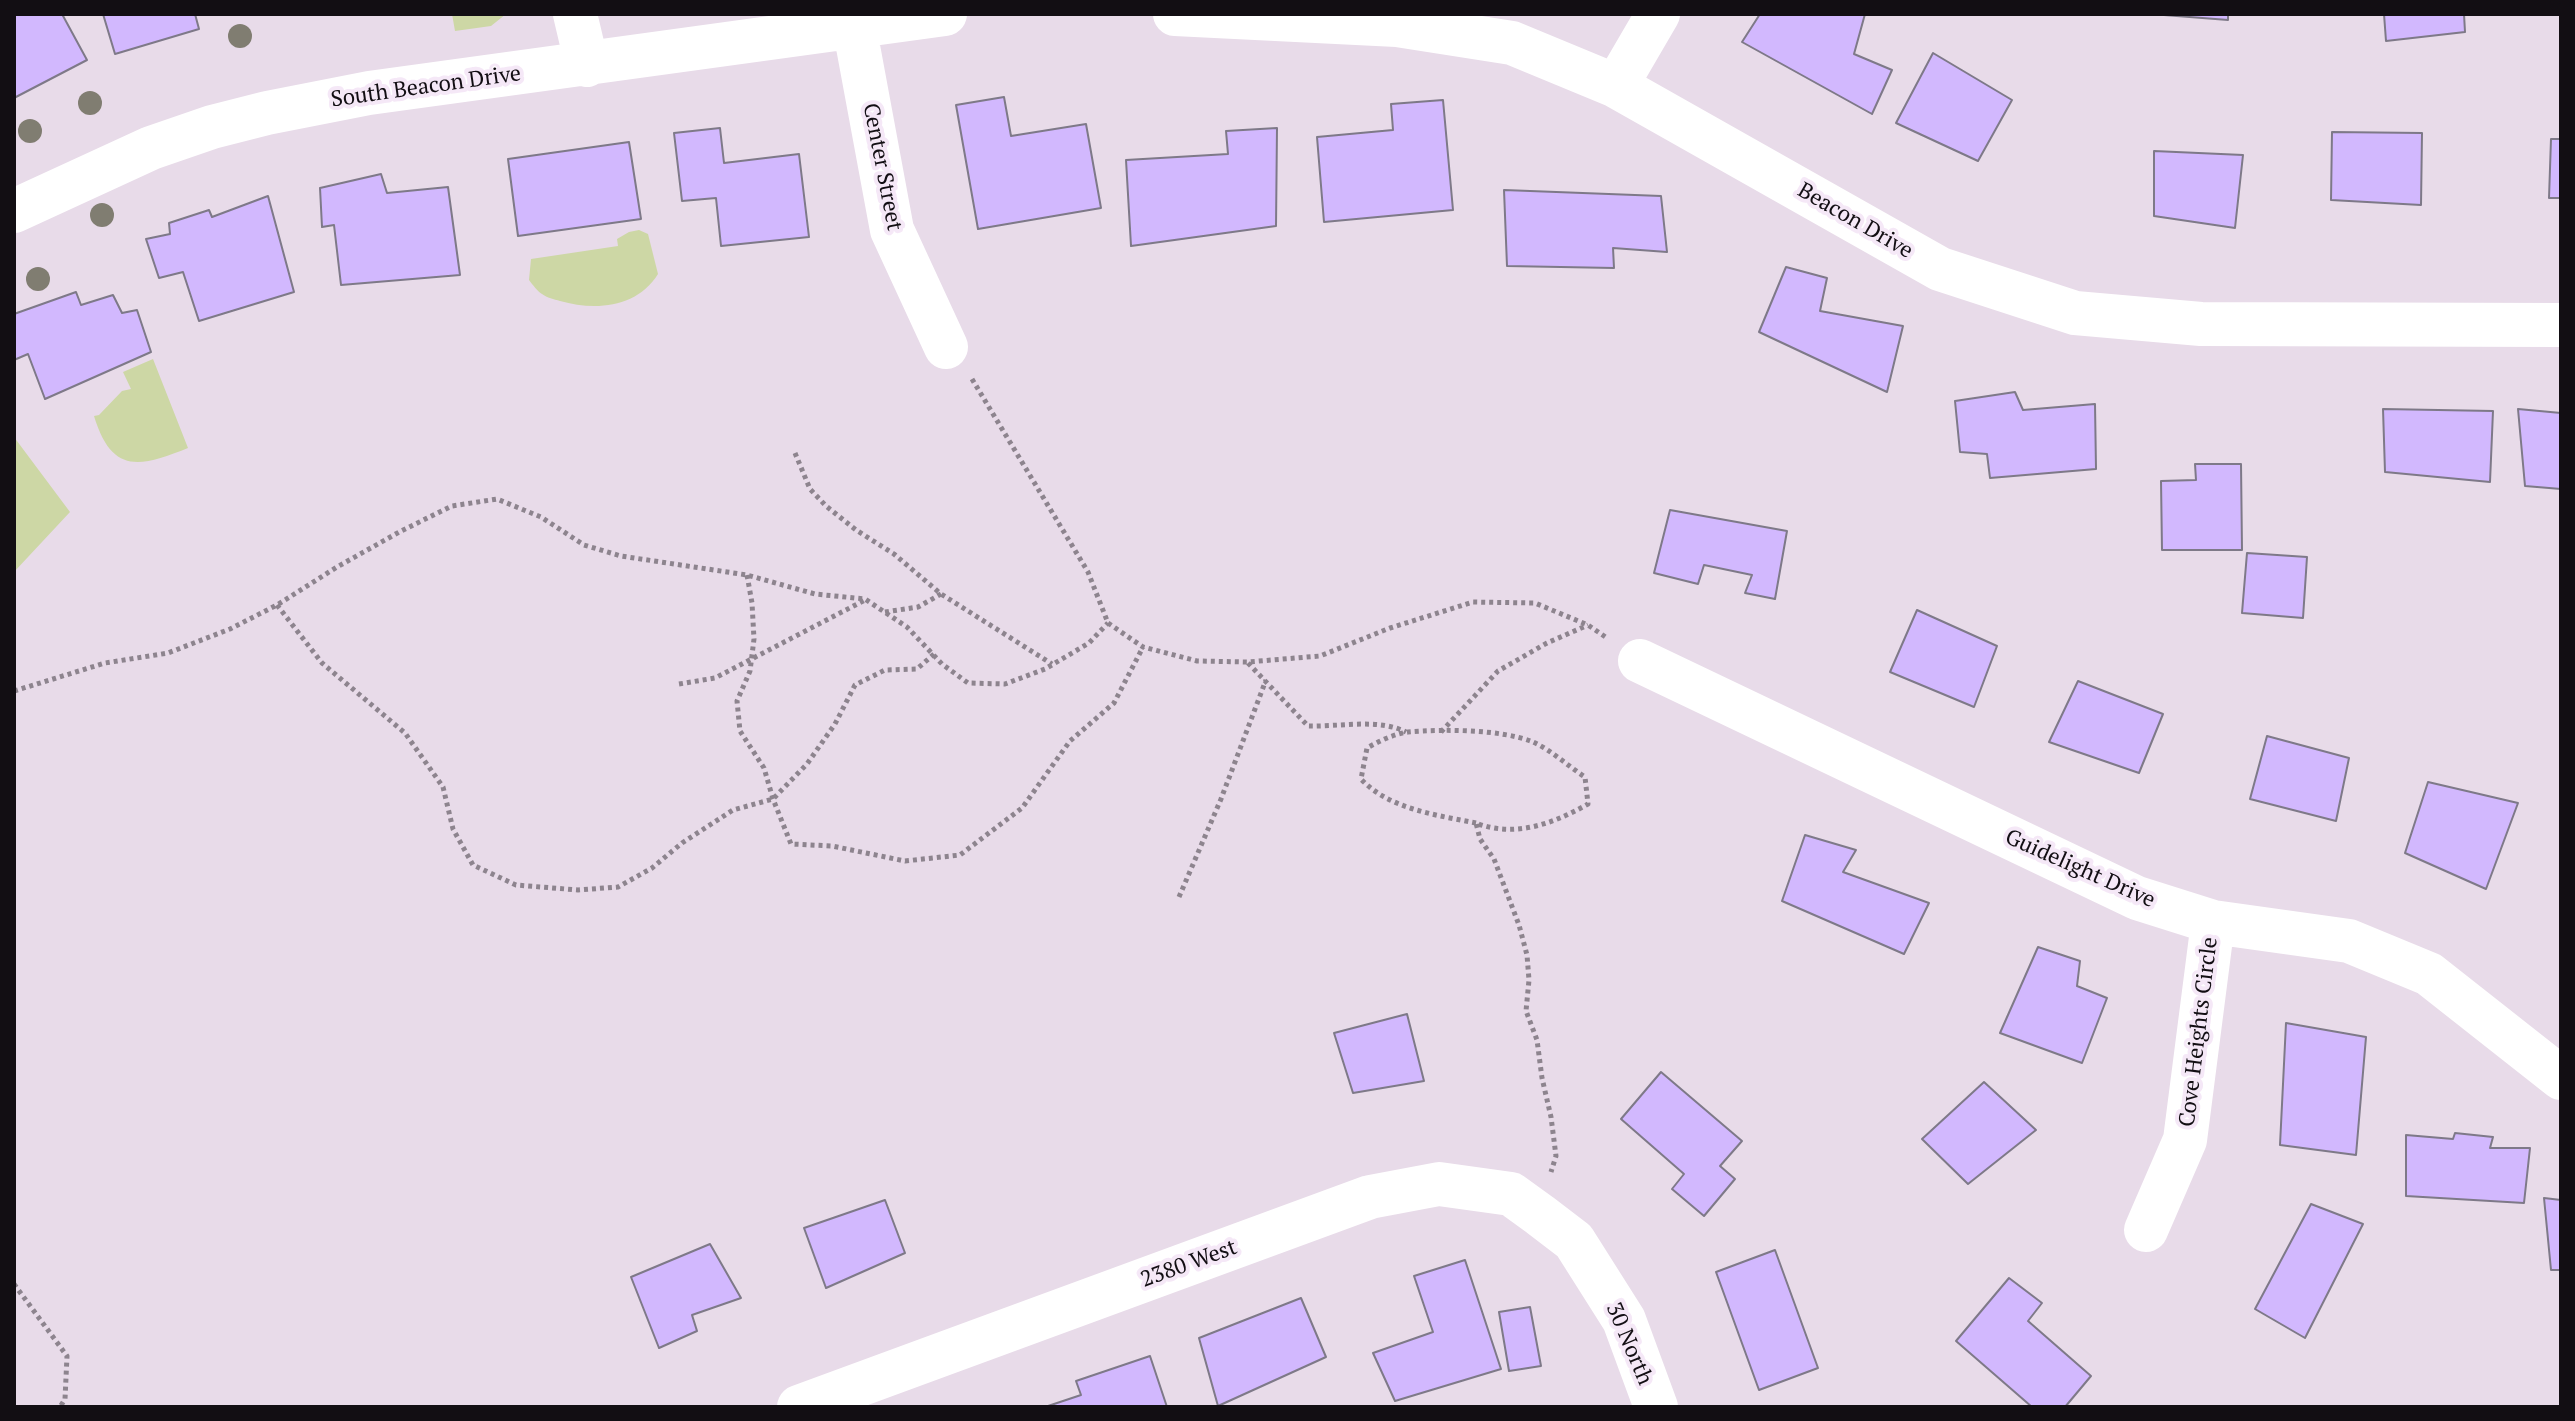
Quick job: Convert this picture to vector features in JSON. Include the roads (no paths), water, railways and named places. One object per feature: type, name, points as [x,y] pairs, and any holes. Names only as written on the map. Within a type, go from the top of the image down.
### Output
[{"type":"street","points":[[575,14],[587,65]]},
{"type":"street","points":[[854,25],[945,14]]},
{"type":"street","name":"Beacon Drive","points":[[1175,14],[1397,25],[1512,43],[1616,86],[1940,269],[2075,313],[2201,324],[2561,325]]},
{"type":"street","points":[[1616,86],[1658,14]]},
{"type":"street","name":"South Beacon Drive","points":[[14,211],[151,148],[226,123],[369,93],[587,65],[854,25]]},
{"type":"street","name":"Center Street","points":[[854,25],[892,230],[946,347]]},
{"type":"street","name":"Guidelight Drive","points":[[1640,661],[2137,898],[2213,922],[2349,941],[2429,974],[2561,1078]]},
{"type":"street","name":"Cove Heights Circle","points":[[2146,1230],[2185,1140],[2213,922]]},
{"type":"street","name":"2380 West","points":[[799,1407],[1370,1197],[1439,1184],[1511,1194],[1557,1228]]},
{"type":"street","name":"30 North","points":[[1557,1228],[1624,1320],[1656,1407]]}]
